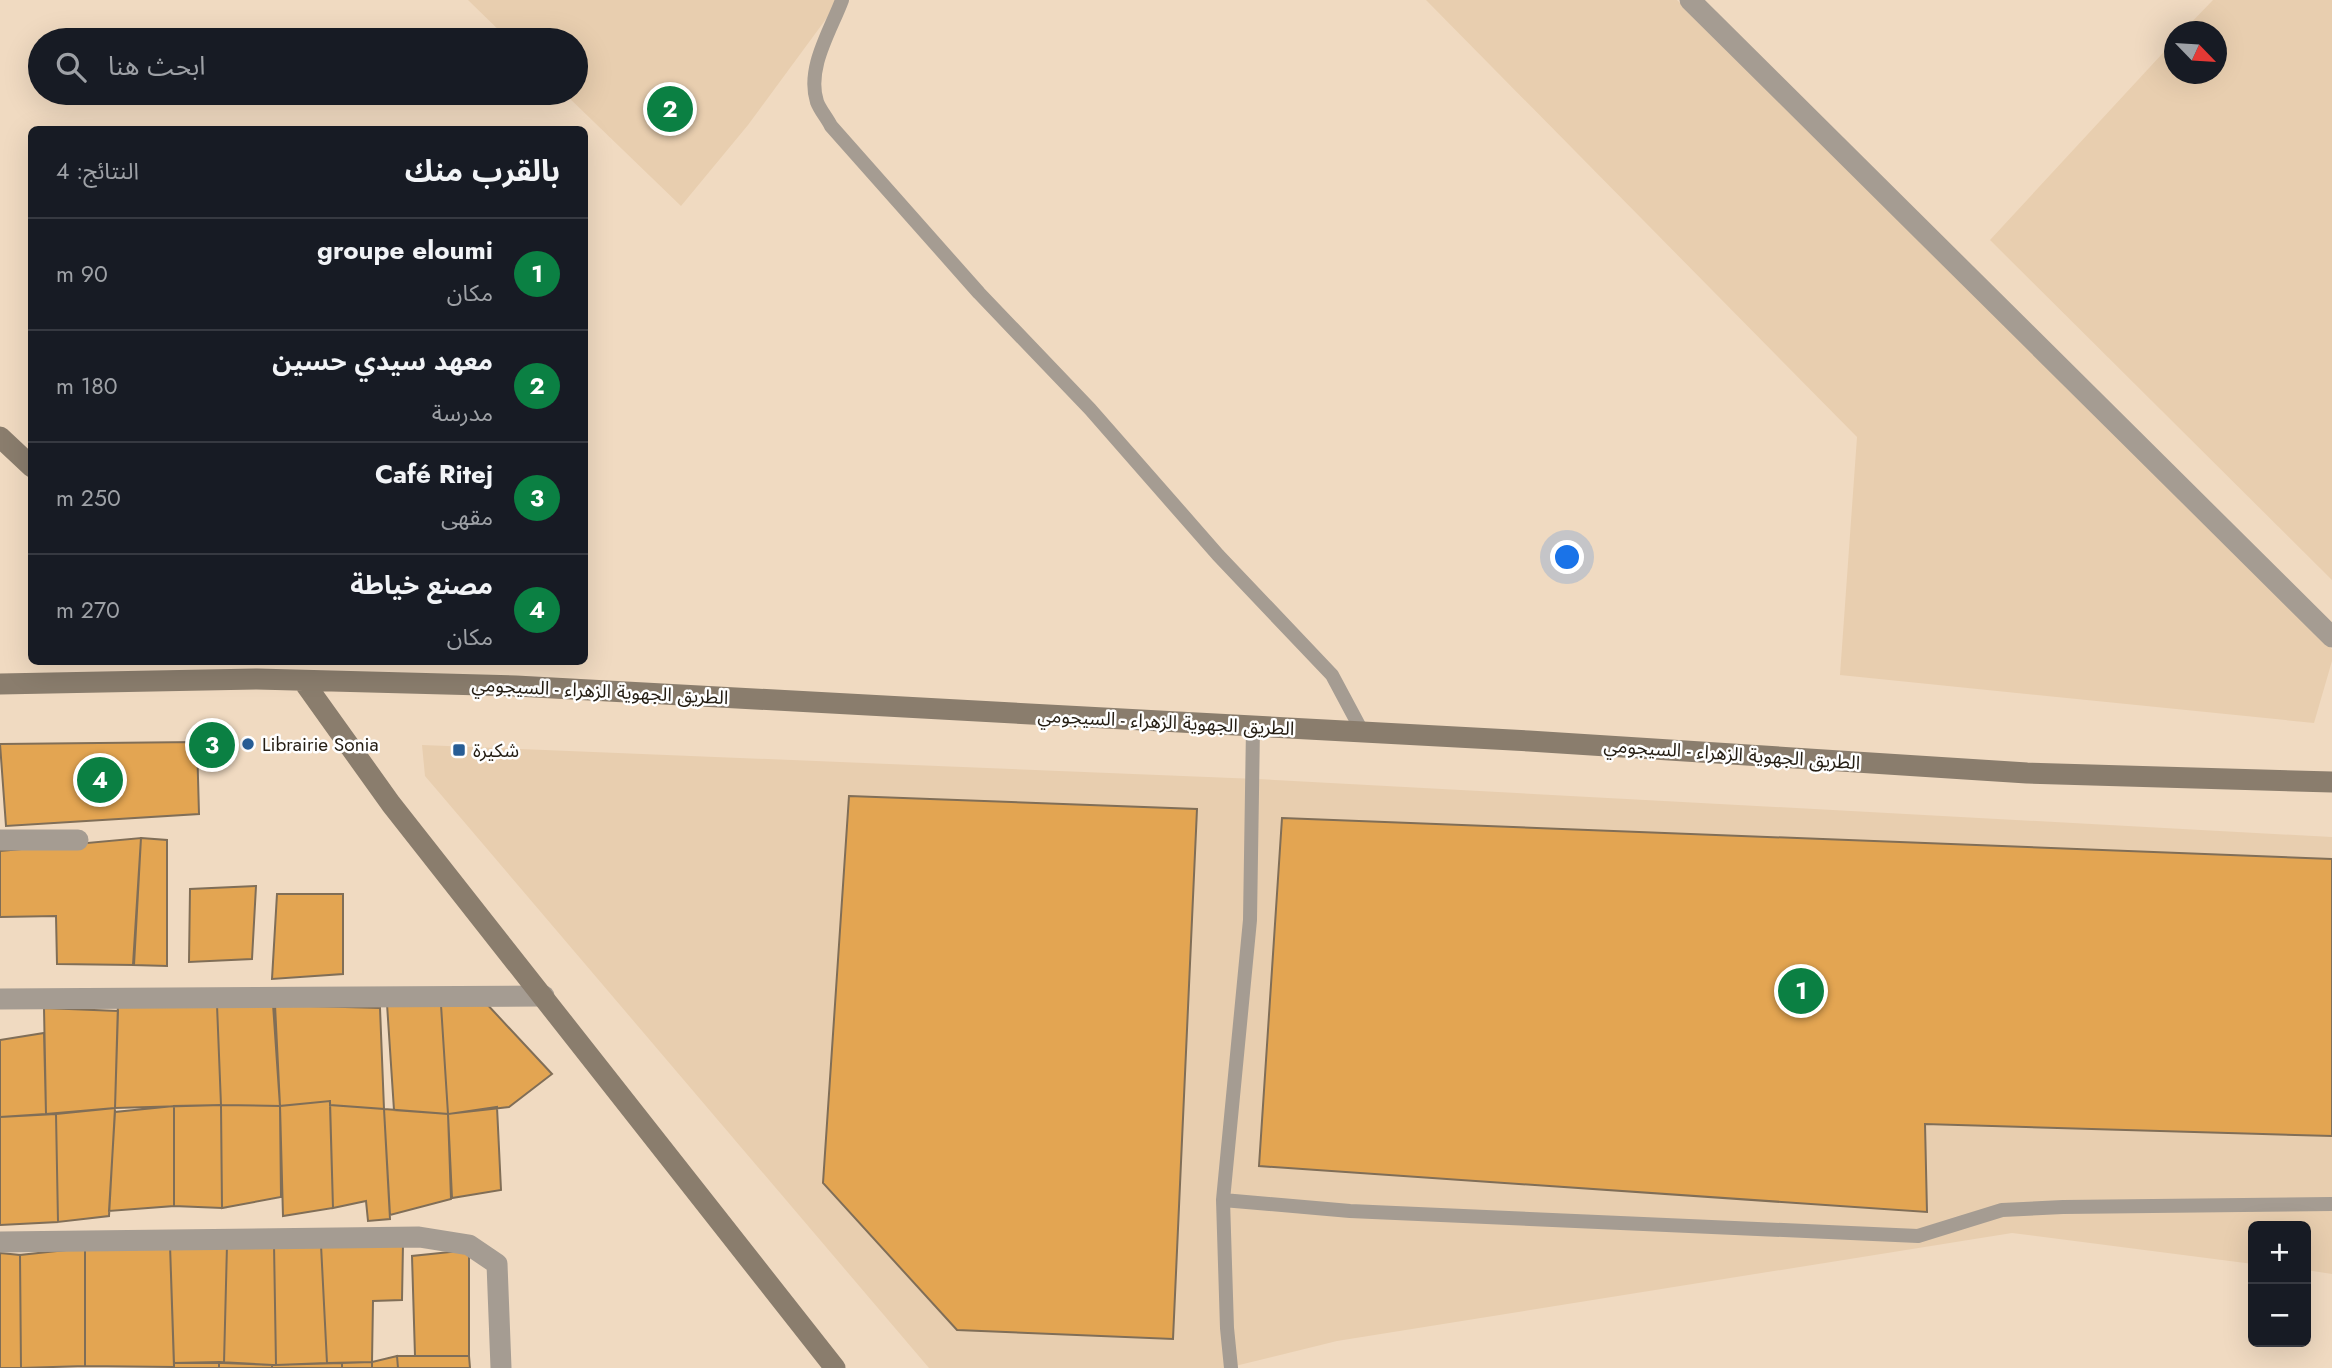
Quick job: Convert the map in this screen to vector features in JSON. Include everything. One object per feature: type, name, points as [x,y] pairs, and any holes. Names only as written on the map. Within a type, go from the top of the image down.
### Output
[{"type":"main road","points":[[0,437],[28,463]]},
{"type":"main road","points":[[241,665],[257,679]]},
{"type":"main road","name":"الطريق الجهوية الزهراء - السيجومي","points":[[0,684],[257,679],[516,685],[2027,773],[2332,782]]},
{"type":"main road","points":[[303,681],[391,804],[835,1368]]},
{"type":"street","points":[[1690,0],[2332,637]]},
{"type":"street","points":[[0,840],[78,840]]},
{"type":"street","points":[[0,999],[544,996]]},
{"type":"street","points":[[0,1242],[419,1237],[470,1245],[497,1264],[500,1368]]},
{"type":"lane","points":[[842,0],[824,39],[816,79],[817,101],[831,126],[979,293],[1090,409],[1218,555],[1332,675],[1363,733]]},
{"type":"lane","points":[[1231,1368],[1223,1200],[1250,920],[1254,727]]},
{"type":"lane","points":[[1223,1200],[1350,1211],[1918,1236],[2002,1210],[2332,1204]]},
{"type":"shaded area","points":[[468,0],[840,0],[748,125],[681,206],[576,105],[588,105],[588,28],[497,28]]},
{"type":"shaded area","points":[[1426,0],[1677,0],[2332,649],[2332,661],[2314,723],[1840,675],[1857,437]]},
{"type":"shaded area","points":[[2213,0],[2332,0],[2332,580],[1990,240],[2164,52],[2164,84],[2227,84],[2227,21],[2193,21]]},
{"type":"shaded area","points":[[422,745],[1257,779],[2332,837],[2332,1274],[2311,1271],[2311,1221],[2248,1221],[2248,1263],[2012,1233],[1337,1341],[1227,1368],[929,1368],[425,776]]},
{"type":"building","points":[[197,742],[199,814],[6,826],[0,744]]},
{"type":"building","points":[[849,796],[1197,809],[1173,1339],[957,1330],[823,1183]]},
{"type":"building","points":[[1282,818],[2332,859],[2332,1136],[1925,1124],[1927,1212],[1259,1166]]},
{"type":"building","points":[[141,838],[134,965],[57,964],[56,916],[0,917],[0,851]]},
{"type":"building","points":[[141,838],[167,840],[167,966],[133,965]]},
{"type":"building","points":[[256,886],[252,959],[189,962],[190,889]]},
{"type":"building","points":[[277,894],[343,894],[343,974],[272,979]]},
{"type":"building","points":[[484,1001],[552,1074],[509,1107],[448,1114],[441,1005]]},
{"type":"building","points":[[118,1003],[217,1005],[221,1105],[115,1108]]},
{"type":"building","points":[[273,1004],[280,1106],[221,1105],[217,1005]]},
{"type":"building","points":[[387,1004],[441,1005],[448,1114],[394,1110]]},
{"type":"building","points":[[275,1005],[380,1008],[384,1109],[330,1105],[330,1101],[280,1106]]},
{"type":"building","points":[[44,1008],[118,1011],[115,1108],[46,1114]]},
{"type":"building","points":[[44,1033],[46,1114],[0,1117],[0,1040]]},
{"type":"building","points":[[330,1101],[333,1208],[283,1216],[280,1106]]},
{"type":"building","points":[[221,1105],[280,1106],[281,1197],[222,1208]]},
{"type":"building","points":[[221,1105],[222,1208],[174,1206],[174,1106]]},
{"type":"building","points":[[330,1105],[384,1109],[390,1219],[368,1221],[366,1201],[333,1208]]},
{"type":"building","points":[[174,1106],[174,1206],[109,1211],[115,1112]]},
{"type":"building","points":[[497,1107],[501,1190],[452,1198],[448,1114]]},
{"type":"building","points":[[115,1108],[109,1216],[58,1222],[56,1114]]},
{"type":"building","points":[[384,1109],[448,1114],[451,1199],[390,1215]]},
{"type":"building","points":[[56,1114],[58,1222],[0,1225],[0,1117]]},
{"type":"building","points":[[274,1244],[276,1365],[224,1363],[227,1245]]},
{"type":"building","points":[[274,1244],[321,1245],[327,1363],[276,1365]]},
{"type":"building","points":[[403,1244],[402,1300],[373,1301],[372,1362],[327,1363],[321,1245]]},
{"type":"building","points":[[170,1245],[174,1367],[85,1366],[85,1248]]},
{"type":"building","points":[[170,1245],[227,1245],[224,1363],[174,1363]]},
{"type":"building","points":[[85,1248],[85,1366],[21,1368],[20,1255]]},
{"type":"building","points":[[469,1250],[469,1356],[415,1356],[412,1256]]},
{"type":"building","points":[[0,1253],[20,1255],[21,1368],[0,1368]]},
{"type":"building","points":[[397,1356],[469,1356],[470,1368],[398,1368]]},
{"type":"building","points":[[397,1356],[398,1368],[372,1368],[372,1362]]},
{"type":"building","points":[[219,1362],[272,1365],[272,1368],[219,1368]]},
{"type":"building","points":[[219,1362],[219,1368],[174,1368],[174,1363]]},
{"type":"building","points":[[372,1362],[372,1368],[342,1368],[342,1363]]},
{"type":"building","points":[[342,1363],[342,1368],[272,1368],[272,1365]]},
{"type":"place","name":"معهد سيدي حسين","points":[[670,109]]},
{"type":"place","name":"Librairie Sonia","points":[[248,744]]},
{"type":"place","name":"Café Ritej","points":[[212,745]]},
{"type":"place","name":"شكيرة","points":[[459,750]]},
{"type":"place","name":"مصنع خياطة","points":[[100,780]]},
{"type":"place","name":"groupe eloumi","points":[[1801,991]]}]
